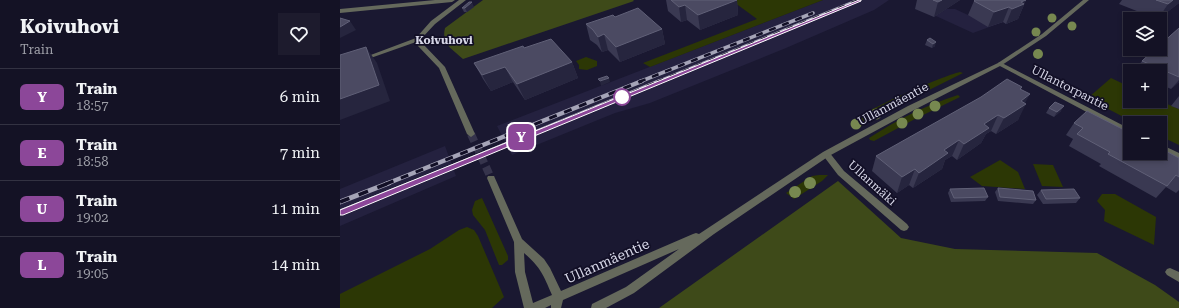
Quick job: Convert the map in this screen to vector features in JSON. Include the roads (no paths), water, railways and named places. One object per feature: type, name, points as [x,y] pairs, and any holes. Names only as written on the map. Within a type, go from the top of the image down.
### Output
[{"type":"street","points":[[340,11],[452,0]]},
{"type":"street","points":[[353,63],[391,48],[418,40],[440,16],[463,0]]},
{"type":"street","name":"Ullanmäentie","points":[[596,308],[630,290],[711,231],[826,154],[911,108],[1000,64],[1044,35],[1086,0]]},
{"type":"street","points":[[418,40],[442,67],[471,134]]},
{"type":"street","name":"Ullantorpantie","points":[[1000,64],[1123,128]]},
{"type":"street","points":[[1167,151],[1179,157]]},
{"type":"street","name":"Ullanmäki","points":[[826,154],[841,173],[904,227]]},
{"type":"street","points":[[491,178],[519,242],[520,272],[529,308]]},
{"type":"street","name":"Ullanmäentie","points":[[533,308],[557,303],[711,231]]},
{"type":"street","points":[[519,242],[541,262],[547,271],[557,303]]},
{"type":"tunnel","points":[[471,134],[491,178]]},
{"type":"railway","points":[[657,82],[859,0]]},
{"type":"railway","points":[[639,82],[813,13]]},
{"type":"railway","points":[[386,184],[642,81]]},
{"type":"railway","points":[[410,184],[660,81]]},
{"type":"railway","points":[[340,202],[389,183]]},
{"type":"railway","points":[[340,212],[412,183]]},
{"type":"train","name":"Y","points":[[340,212],[762,41],[859,0]]},
{"type":"district","name":"Koivuhovi","points":[[444,40]]}]
